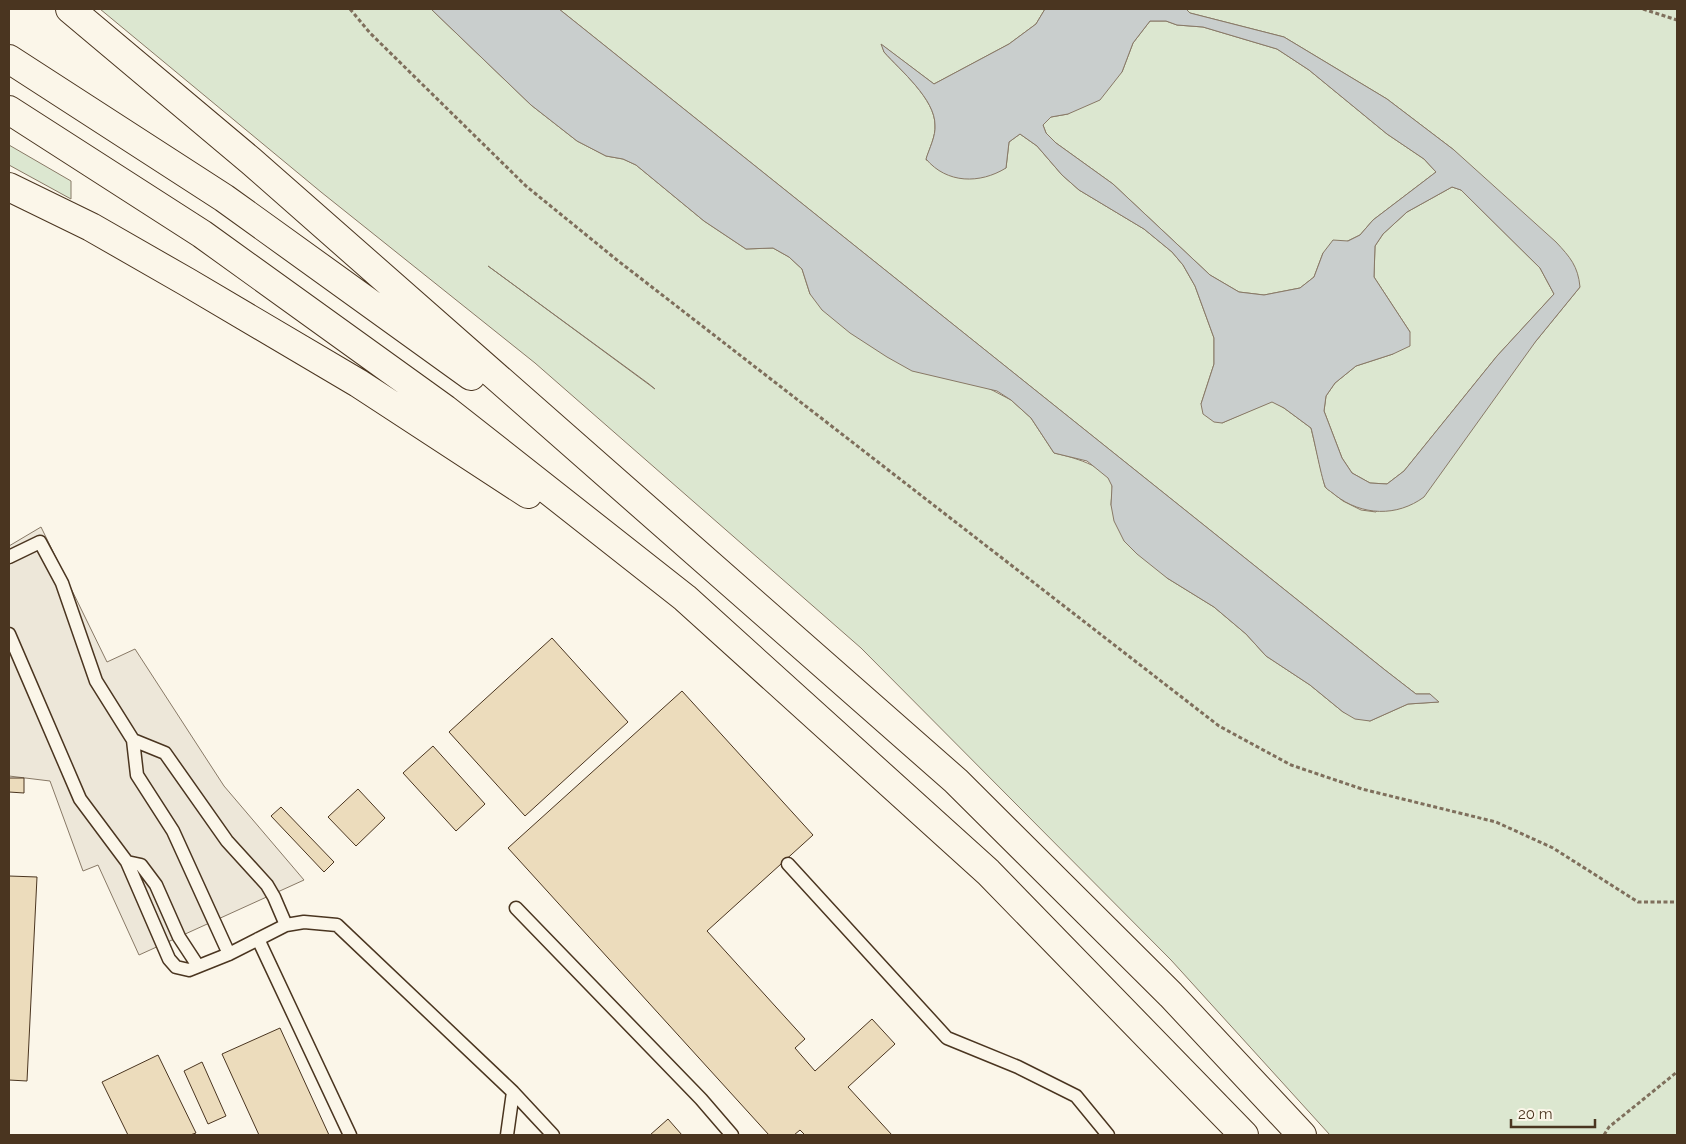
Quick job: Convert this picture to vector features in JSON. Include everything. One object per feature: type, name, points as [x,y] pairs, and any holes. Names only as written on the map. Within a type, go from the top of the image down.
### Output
[{"type":"highway","points":[[70,9],[251,161],[956,781],[1171,995],[1302,1135]]},
{"type":"highway","points":[[9,59],[224,198],[461,368],[713,568]]},
{"type":"highway","points":[[9,110],[202,234],[445,409],[686,598],[988,872],[1244,1135]]},
{"type":"highway","points":[[9,187],[91,227],[358,383],[686,598]]},
{"type":"lane","points":[[9,557],[40,542],[62,582],[96,681],[133,740],[137,775],[173,831],[229,954]]},
{"type":"lane","points":[[9,634],[80,799],[127,862],[169,959],[176,967],[189,970],[229,954],[286,925],[304,922],[337,925],[513,1092],[553,1135]]},
{"type":"lane","points":[[133,740],[166,754],[227,841],[267,885],[286,925]]},
{"type":"lane","points":[[127,862],[141,865],[156,885],[179,937],[198,966]]},
{"type":"lane","points":[[788,864],[947,1038],[1018,1067],[1076,1096],[1108,1135]]},
{"type":"lane","points":[[516,908],[694,1092],[732,1135]]},
{"type":"lane","points":[[258,939],[350,1135]]},
{"type":"lane","points":[[507,1135],[513,1092]]},
{"type":"path","points":[[350,9],[370,33],[526,186],[617,260],[1219,726],[1291,765],[1362,790],[1496,822],[1553,848],[1638,902],[1677,902]]},
{"type":"path","points":[[1643,9],[1677,20]]},
{"type":"path","points":[[1604,1135],[1609,1127],[1677,1072]]},
{"type":"green space","points":[[100,9],[431,9],[531,105],[577,141],[606,156],[623,159],[636,165],[704,221],[746,249],[773,248],[789,257],[802,269],[810,294],[1011,400],[1031,418],[1054,453],[1087,463],[1103,472],[1112,485],[1111,505],[1167,578],[1214,607],[1246,634],[1266,656],[1310,685],[1343,712],[1370,721],[1408,704],[1438,702],[1430,694],[1416,694],[1385,670],[559,9],[1045,9],[1036,24],[1009,44],[934,84],[882,45],[884,52],[923,95],[934,115],[934,134],[926,160],[1006,168],[1009,142],[1020,134],[1037,146],[1062,175],[1079,190],[1144,229],[1172,252],[1183,265],[1195,286],[1214,338],[1214,364],[1201,404],[1222,423],[1272,401],[1284,408],[1311,428],[1325,487],[1343,501],[1361,510],[1376,512],[1536,341],[1580,287],[1454,150],[1387,99],[1284,37],[1190,13],[1186,9],[1677,9],[1677,1135],[1330,1135],[1171,960],[861,648],[535,363],[321,192]],"holes":[[[488,266],[649,384],[655,389]]]},
{"type":"green space","points":[[1150,21],[1166,21],[1177,25],[1203,27],[1277,49],[1309,70],[1387,134],[1424,159],[1436,172],[1373,220],[1360,235],[1323,253],[1314,277],[1300,288],[1264,295],[1239,292],[1210,275],[1113,184],[1056,143],[1046,133],[1043,125],[1051,117],[1068,114],[1122,72],[1133,43]]},
{"type":"green space","points":[[9,145],[71,181],[71,199],[9,165]]},
{"type":"green space","points":[[1452,187],[1461,190],[1540,268],[1554,294],[1497,356],[1404,471],[1387,484],[1370,483],[1352,473],[1342,458],[1324,411],[1326,396],[1335,383],[1356,366],[1393,354],[1410,332],[1374,277],[1375,246],[1383,234],[1407,212]]},
{"type":"shaded area","points":[[431,9],[559,9],[1385,670],[1416,694],[1430,694],[1439,702],[1408,704],[1370,721],[1355,719],[1343,712],[1310,685],[1266,656],[1246,634],[1214,607],[1167,578],[1137,554],[1124,541],[1114,521],[1111,505],[1112,486],[1108,478],[1087,461],[1054,453],[1031,418],[1011,400],[997,391],[912,371],[850,333],[822,310],[810,294],[802,269],[789,257],[773,248],[746,249],[704,221],[636,165],[623,159],[606,156],[577,141],[531,105]]},
{"type":"shaded area","points":[[1045,9],[1186,9],[1190,13],[1284,37],[1387,99],[1454,150],[1565,252],[1575,267],[1580,287],[1536,341],[1424,497],[1414,504],[1391,511],[1368,510],[1345,502],[1326,488],[1311,428],[1284,408],[1272,402],[1222,423],[1214,422],[1203,414],[1201,404],[1214,364],[1214,338],[1195,286],[1183,265],[1172,252],[1144,229],[1079,190],[1062,175],[1037,146],[1020,134],[1009,142],[1006,168],[985,177],[964,179],[954,177],[934,167],[926,159],[934,134],[934,115],[923,95],[884,52],[881,44],[934,84],[1009,44],[1036,24]],"holes":[[[1150,21],[1166,21],[1177,25],[1203,27],[1277,49],[1309,70],[1387,134],[1424,159],[1436,172],[1373,220],[1360,235],[1348,241],[1333,240],[1323,253],[1314,277],[1300,288],[1264,295],[1239,292],[1210,275],[1113,184],[1056,143],[1046,133],[1043,125],[1051,117],[1068,114],[1100,100],[1122,72],[1133,43]],[[1452,187],[1461,190],[1540,268],[1554,294],[1497,356],[1404,471],[1387,484],[1370,483],[1352,473],[1342,458],[1324,411],[1326,396],[1335,383],[1356,366],[1393,354],[1410,346],[1410,332],[1374,277],[1375,246],[1383,234],[1407,212]]]},
{"type":"shaded area","points":[[41,527],[107,662],[135,649],[224,786],[304,880],[139,955],[98,865],[83,871],[50,781],[9,776],[9,546]]},
{"type":"building","points":[[552,638],[628,722],[525,816],[449,732]]},
{"type":"building","points":[[682,691],[813,835],[707,931],[805,1039],[795,1048],[815,1071],[872,1019],[895,1044],[848,1087],[892,1135],[805,1135],[800,1130],[794,1135],[769,1135],[508,848]]},
{"type":"building","points":[[433,746],[485,804],[456,831],[403,773]]},
{"type":"building","points":[[9,778],[24,778],[24,793],[9,792]]},
{"type":"building","points":[[358,789],[385,818],[356,846],[328,817]]},
{"type":"building","points":[[281,807],[334,862],[324,872],[271,816]]},
{"type":"building","points":[[9,876],[37,877],[27,1081],[9,1080]]},
{"type":"building","points":[[280,1028],[329,1135],[259,1135],[222,1054]]},
{"type":"building","points":[[158,1055],[196,1133],[190,1135],[128,1135],[102,1082]]},
{"type":"building","points":[[202,1062],[226,1116],[208,1124],[184,1071]]},
{"type":"building","points":[[668,1119],[682,1135],[650,1135]]}]
